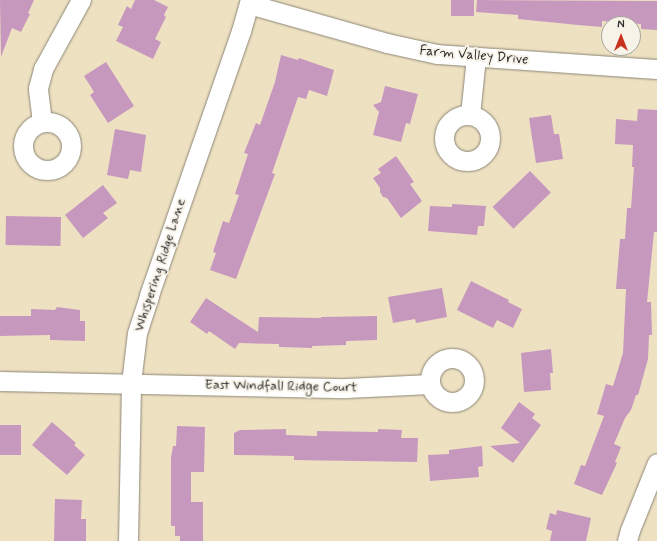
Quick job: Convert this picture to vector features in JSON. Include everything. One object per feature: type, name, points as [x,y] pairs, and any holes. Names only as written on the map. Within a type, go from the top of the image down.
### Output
[{"type":"street","points":[[42,122],[38,88],[43,69],[81,0]]},
{"type":"street","name":"Farm Valley Drive","points":[[249,2],[413,49],[437,54],[657,69]]},
{"type":"street","name":"Whispering Ridge Lane","points":[[128,541],[131,383],[138,333],[148,295],[241,31],[249,2]]},
{"type":"street","points":[[470,115],[476,57]]},
{"type":"street","name":"East Windfall Ridge Court","points":[[0,381],[346,388],[430,384]]},
{"type":"street","points":[[627,541],[657,463]]},
{"type":"building","points":[[0,0],[34,0],[28,13],[30,14],[21,32],[12,28],[1,57]]},
{"type":"building","points":[[135,0],[154,0],[168,7],[164,15],[166,17],[155,39],[161,42],[153,59],[116,41],[123,27],[118,25],[127,6],[131,9]]},
{"type":"building","points":[[451,0],[474,0],[474,16],[451,16]]},
{"type":"building","points":[[477,0],[657,1],[657,30],[641,29],[641,16],[601,16],[601,27],[518,19],[518,15],[476,12]]},
{"type":"building","points":[[281,55],[298,60],[299,58],[334,70],[327,96],[309,90],[306,99],[298,97],[272,173],[275,174],[236,279],[210,270],[216,253],[213,252],[223,221],[229,223],[239,195],[235,194],[248,154],[244,153],[256,123],[260,125],[275,82]]},
{"type":"building","points":[[106,62],[134,106],[108,123],[90,95],[94,92],[84,76]]},
{"type":"building","points":[[385,86],[418,94],[410,124],[406,123],[401,142],[373,135],[379,112],[373,105],[381,102]]},
{"type":"building","points":[[638,109],[657,110],[657,232],[654,232],[647,302],[651,302],[652,335],[649,335],[648,359],[638,395],[636,395],[631,410],[625,418],[614,444],[621,447],[615,462],[617,463],[602,495],[574,484],[581,465],[585,466],[604,416],[597,414],[606,384],[613,386],[623,353],[626,289],[616,289],[620,239],[625,239],[627,208],[631,208],[634,167],[632,167],[633,145],[615,144],[616,119],[637,121]]},
{"type":"building","points":[[551,115],[554,134],[559,134],[563,159],[536,163],[529,118]]},
{"type":"building","points":[[115,129],[146,135],[141,172],[130,170],[128,179],[107,175]]},
{"type":"building","points":[[396,156],[414,182],[410,184],[422,201],[401,218],[387,198],[383,197],[380,192],[380,188],[373,178],[381,173],[378,169]]},
{"type":"building","points":[[530,171],[551,193],[513,229],[493,207]]},
{"type":"building","points":[[103,185],[117,203],[103,213],[108,218],[83,238],[65,215]]},
{"type":"building","points":[[452,204],[486,206],[484,226],[478,226],[477,235],[428,231],[430,206],[452,207]]},
{"type":"building","points":[[6,216],[61,217],[60,246],[5,245]]},
{"type":"building","points":[[471,281],[509,300],[508,302],[522,309],[513,328],[497,320],[493,328],[457,310]]},
{"type":"building","points":[[442,288],[447,317],[416,323],[415,319],[393,323],[388,297]]},
{"type":"building","points":[[206,298],[258,332],[259,317],[321,318],[377,316],[377,340],[346,341],[346,345],[312,346],[312,348],[279,347],[279,344],[239,343],[235,349],[209,331],[207,334],[190,322]]},
{"type":"building","points":[[57,307],[80,310],[80,321],[85,321],[85,341],[50,340],[50,335],[0,336],[0,316],[31,316],[31,309],[55,310]]},
{"type":"building","points":[[551,349],[553,373],[550,373],[551,390],[524,392],[521,353]]},
{"type":"building","points":[[519,402],[535,414],[532,418],[541,425],[513,463],[490,446],[520,443],[501,428]]},
{"type":"building","points":[[52,422],[76,443],[74,445],[85,455],[67,475],[32,445]]},
{"type":"building","points":[[0,425],[21,425],[21,455],[0,455]]},
{"type":"building","points":[[177,426],[205,427],[204,472],[191,472],[191,502],[203,502],[203,541],[180,541],[180,536],[175,536],[175,526],[171,526],[171,458],[173,446],[176,446]]},
{"type":"building","points":[[286,429],[286,435],[317,436],[317,431],[378,432],[378,429],[402,430],[401,438],[418,438],[417,462],[294,460],[294,456],[234,455],[234,433],[240,430]]},
{"type":"building","points":[[482,446],[483,466],[478,467],[479,477],[430,481],[428,455],[449,454],[449,450]]},
{"type":"building","points":[[55,499],[82,500],[81,519],[86,519],[86,541],[54,541]]},
{"type":"building","points":[[557,510],[591,518],[586,541],[550,541],[552,531],[546,529],[550,513],[556,515]]}]
